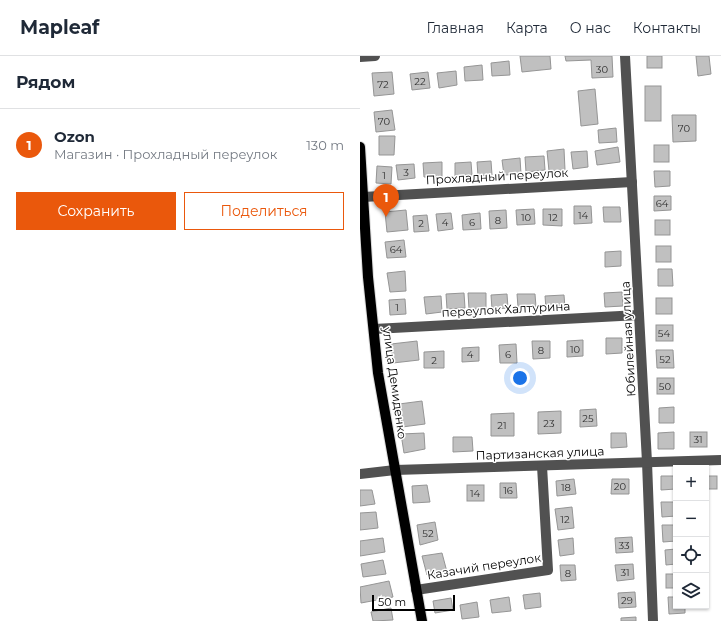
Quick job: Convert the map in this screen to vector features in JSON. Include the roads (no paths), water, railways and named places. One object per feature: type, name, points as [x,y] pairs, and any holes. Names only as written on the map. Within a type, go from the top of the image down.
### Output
[{"type":"main road","name":"улица Демиденко","points":[[360,148],[378,373],[422,621]]},
{"type":"street","points":[[360,57],[375,56]]},
{"type":"street","name":"Юбилейная улица","points":[[626,56],[647,462],[653,621]]},
{"type":"street","name":"Прохладный переулок","points":[[363,197],[632,182]]},
{"type":"street","name":"переулок Халтурина","points":[[374,329],[639,315]]},
{"type":"street","name":"Партизанская улица","points":[[360,474],[395,470],[721,460]]},
{"type":"street","name":"Казачий переулок","points":[[416,590],[548,570],[542,466]]},
{"type":"place","name":"Ozon","points":[[386,217]]}]
